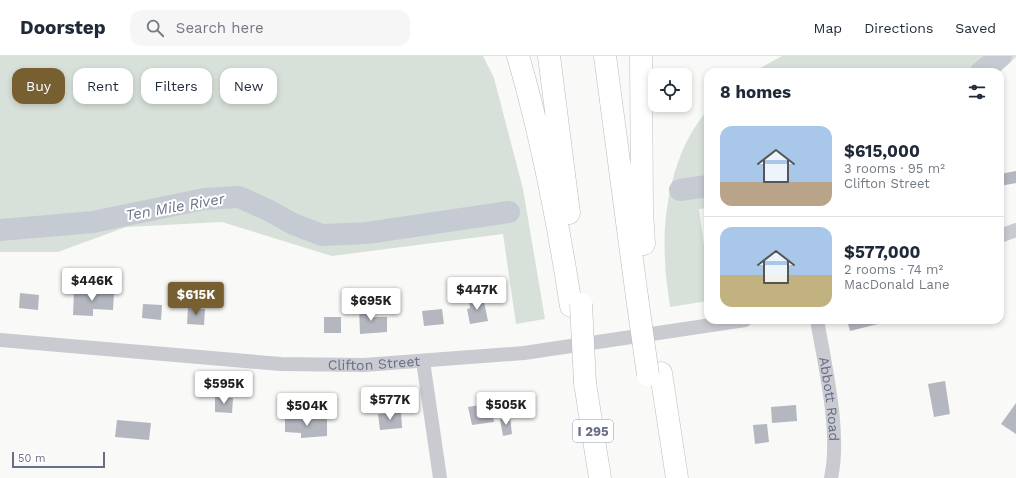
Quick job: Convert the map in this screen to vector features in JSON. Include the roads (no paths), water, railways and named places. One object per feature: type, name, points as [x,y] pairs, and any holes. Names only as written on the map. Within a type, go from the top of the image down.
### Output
[{"type":"highway","points":[[518,56],[531,102],[576,305]]},
{"type":"highway","points":[[548,56],[576,305]]},
{"type":"highway","points":[[606,56],[655,374],[665,478]]},
{"type":"highway","points":[[641,56],[644,296]]},
{"type":"highway","name":"I 295","points":[[576,305],[585,383],[600,478]]},
{"type":"highway","points":[[655,374],[677,478]]},
{"type":"street","points":[[1004,234],[1016,230]]},
{"type":"street","name":"Clifton Street","points":[[0,340],[281,364],[364,365],[524,353],[718,324]]},
{"type":"street","name":"Abbott Road","points":[[818,324],[831,411],[834,448],[831,478]]},
{"type":"street","points":[[423,361],[440,478]]},
{"type":"waterway","name":"Ten Mile River","points":[[986,68],[1001,56]]},
{"type":"waterway","name":"Ten Mile River","points":[[680,190],[704,187]]},
{"type":"waterway","name":"Ten Mile River","points":[[0,230],[93,222],[204,199],[239,197],[268,210],[293,224],[322,235],[367,233],[509,212]]}]
